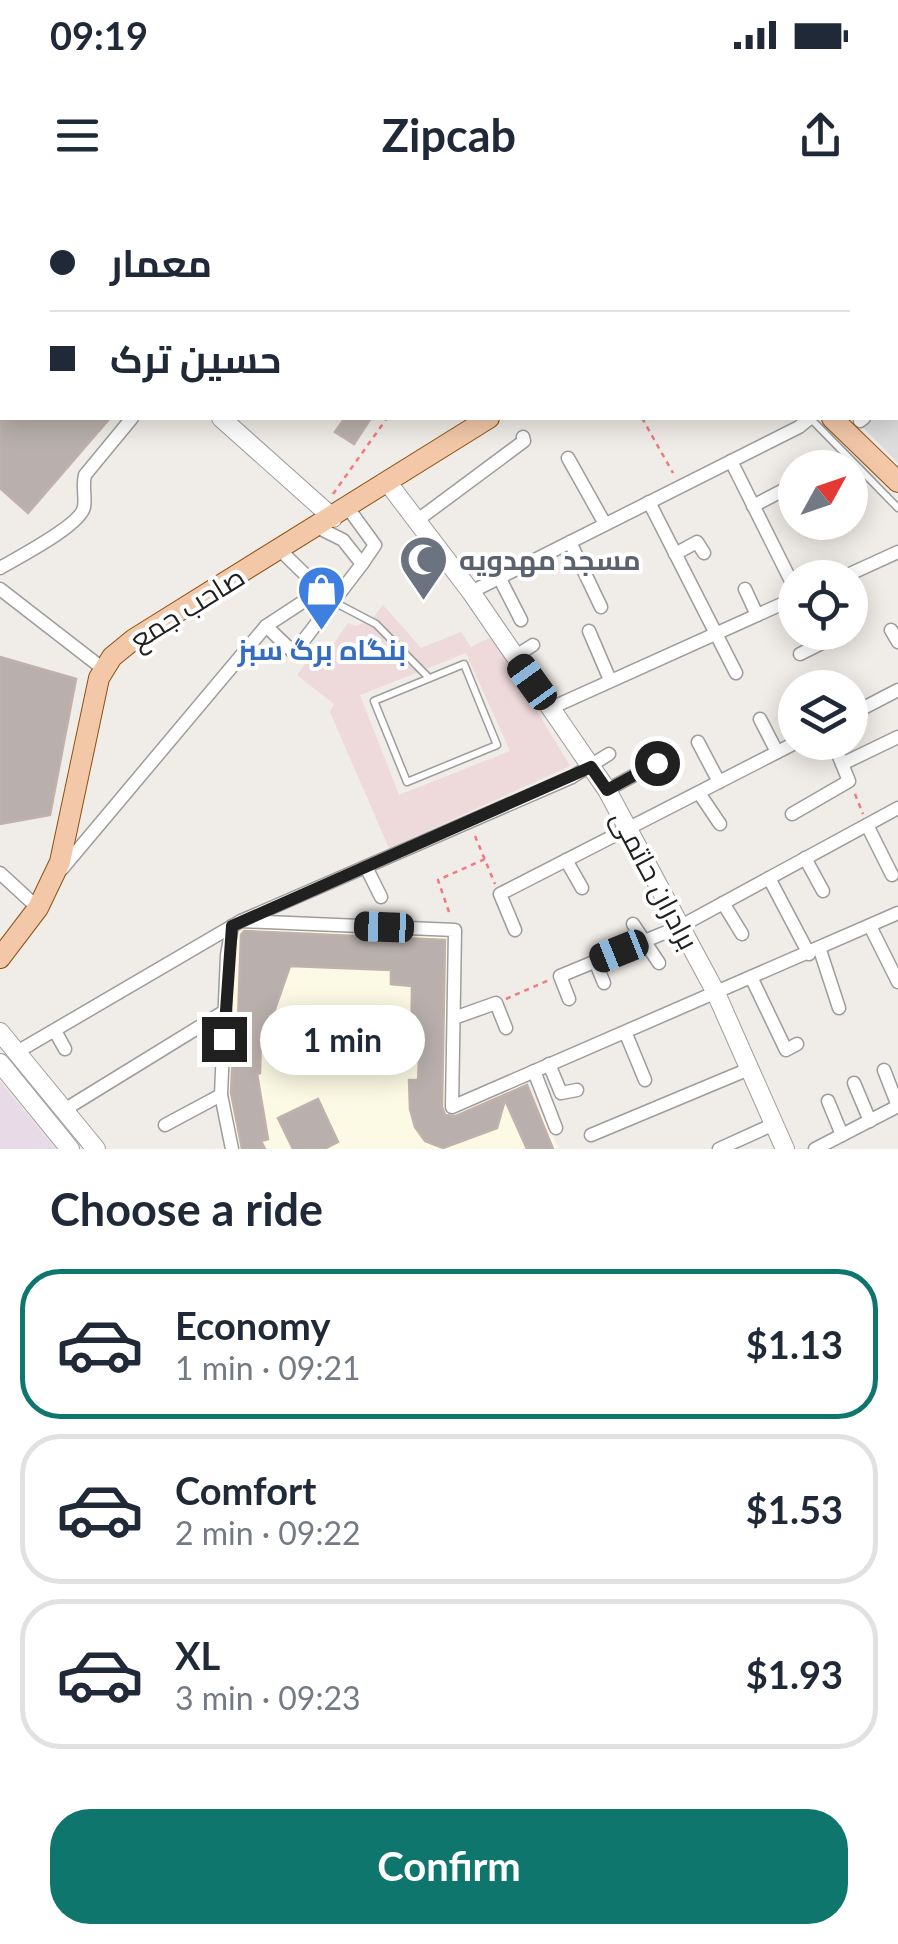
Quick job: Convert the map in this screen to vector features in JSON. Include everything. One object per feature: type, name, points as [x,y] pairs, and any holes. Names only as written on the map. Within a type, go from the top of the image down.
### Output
[{"type":"main road","name":"صاحب جمع","points":[[0,958],[38,908],[52,881],[65,844],[102,668],[134,640],[486,420]]},
{"type":"main road","points":[[834,420],[898,482]]},
{"type":"street","points":[[0,568],[76,521],[84,506],[85,476],[130,420]]},
{"type":"street","points":[[223,420],[330,515],[375,545],[294,652],[266,626]]},
{"type":"street","points":[[471,592],[807,420]]},
{"type":"street","points":[[415,522],[524,438]]},
{"type":"street","points":[[568,458],[605,524]]},
{"type":"street","points":[[732,461],[781,560]]},
{"type":"street","name":"برادران حاتمی","points":[[388,483],[471,592],[607,790],[717,994],[785,1149]]},
{"type":"street","points":[[754,506],[778,493]]},
{"type":"street","points":[[650,502],[736,673]]},
{"type":"street","points":[[330,515],[342,540],[362,564]]},
{"type":"street","points":[[570,542],[602,608]]},
{"type":"street","points":[[675,554],[697,542],[704,554]]},
{"type":"street","points":[[280,550],[333,602]]},
{"type":"street","points":[[868,566],[898,552]]},
{"type":"street","points":[[499,578],[521,620]]},
{"type":"street","points":[[746,589],[757,615]]},
{"type":"street","points":[[0,590],[102,668]]},
{"type":"street","points":[[52,881],[266,626],[321,590]]},
{"type":"street","points":[[551,708],[778,606]]},
{"type":"street","points":[[589,632],[610,680]]},
{"type":"street","points":[[514,657],[533,646]]},
{"type":"street","points":[[800,654],[808,650]]},
{"type":"street","points":[[868,706],[898,690]]},
{"type":"street","points":[[515,930],[500,894],[777,752],[760,719]]},
{"type":"street","points":[[842,764],[898,738]]},
{"type":"street","points":[[698,742],[719,782]]},
{"type":"street","points":[[17,1052],[236,924],[470,823],[591,767],[609,754]]},
{"type":"street","points":[[792,814],[849,781],[840,760]]},
{"type":"street","points":[[607,790],[657,763]]},
{"type":"street","points":[[699,793],[720,824]]},
{"type":"street","points":[[569,999],[560,976],[681,926],[898,808]]},
{"type":"street","points":[[868,824],[892,875]]},
{"type":"street","points":[[805,858],[822,891]]},
{"type":"street","points":[[566,860],[582,888]]},
{"type":"street","points":[[366,867],[380,897]]},
{"type":"street","points":[[0,873],[38,908]]},
{"type":"street","points":[[770,878],[814,952],[839,1008]]},
{"type":"street","points":[[724,902],[742,934]]},
{"type":"street","points":[[236,924],[455,930],[452,1107],[898,913]]},
{"type":"street","points":[[232,1149],[221,1096],[225,1010],[236,924]]},
{"type":"street","points":[[632,924],[658,963]]},
{"type":"street","points":[[871,928],[898,982]]},
{"type":"street","points":[[595,961],[604,983]]},
{"type":"street","points":[[752,979],[786,1050],[797,1044]]},
{"type":"street","points":[[454,1018],[496,1003],[506,1028]]},
{"type":"street","points":[[64,1110],[225,1010]]},
{"type":"street","points":[[0,1032],[96,1149]]},
{"type":"street","points":[[55,1032],[65,1049]]},
{"type":"street","points":[[626,1034],[646,1080]]},
{"type":"street","points":[[0,1063],[70,1149]]},
{"type":"street","points":[[549,1064],[561,1093],[578,1090]]},
{"type":"street","points":[[592,1135],[750,1068]]},
{"type":"street","points":[[815,1149],[898,1106],[884,1070]]},
{"type":"street","points":[[534,1071],[556,1128]]},
{"type":"street","points":[[854,1083],[870,1121]]},
{"type":"street","points":[[166,1125],[221,1096]]},
{"type":"street","points":[[828,1101],[842,1135]]},
{"type":"street","points":[[718,1149],[774,1124]]},
{"type":"lane","points":[[811,420],[898,508]]},
{"type":"lane","points":[[333,602],[376,624],[429,678]]},
{"type":"lane","points":[[464,664],[497,744],[407,782],[374,701],[429,678],[464,664]]},
{"type":"path","points":[[330,515],[386,420]]},
{"type":"path","points":[[643,420],[680,486]]},
{"type":"path","points":[[849,781],[868,824]]},
{"type":"path","points":[[470,823],[500,894]]},
{"type":"path","points":[[449,912],[438,880],[485,859]]},
{"type":"path","points":[[496,1003],[560,976]]},
{"type":"shaded area","points":[[856,420],[898,420],[898,463]]},
{"type":"shaded area","points":[[383,605],[421,648],[461,632],[471,647],[492,637],[570,766],[389,848],[330,712],[334,704],[297,675],[321,643],[327,646],[335,642],[348,623],[356,626],[371,620]],"holes":[[[466,653],[510,751],[399,795],[360,695]]]},
{"type":"shaded area","points":[[236,927],[452,933],[445,1114],[524,1079],[559,1149],[237,1149],[226,1095]]},
{"type":"shaded area","points":[[0,1081],[56,1149],[0,1149]]},
{"type":"building","points":[[0,420],[108,420],[28,513],[0,488]]},
{"type":"building","points":[[344,420],[370,420],[354,444],[335,432]]},
{"type":"building","points":[[0,657],[76,679],[50,815],[0,824]]},
{"type":"building","points":[[244,931],[445,940],[445,1115],[456,1116],[527,1085],[553,1149],[527,1149],[505,1100],[497,1128],[443,1148],[425,1141],[415,1127],[410,1109],[409,1080],[418,1080],[419,1060],[411,1060],[412,986],[391,984],[391,970],[290,966],[266,1035],[261,1034],[257,1074],[268,1139],[261,1141],[265,1149],[242,1149],[231,1093]]},
{"type":"building","points":[[318,1099],[338,1142],[324,1149],[293,1149],[278,1118]]},
{"type":"place","name":"مسجد مهدویه","points":[[424,602]]},
{"type":"place","name":"بنگاه برگ سبز","points":[[322,632]]},
{"type":"route","points":[[224,1039],[232,926],[591,767],[607,790],[657,763]]}]
